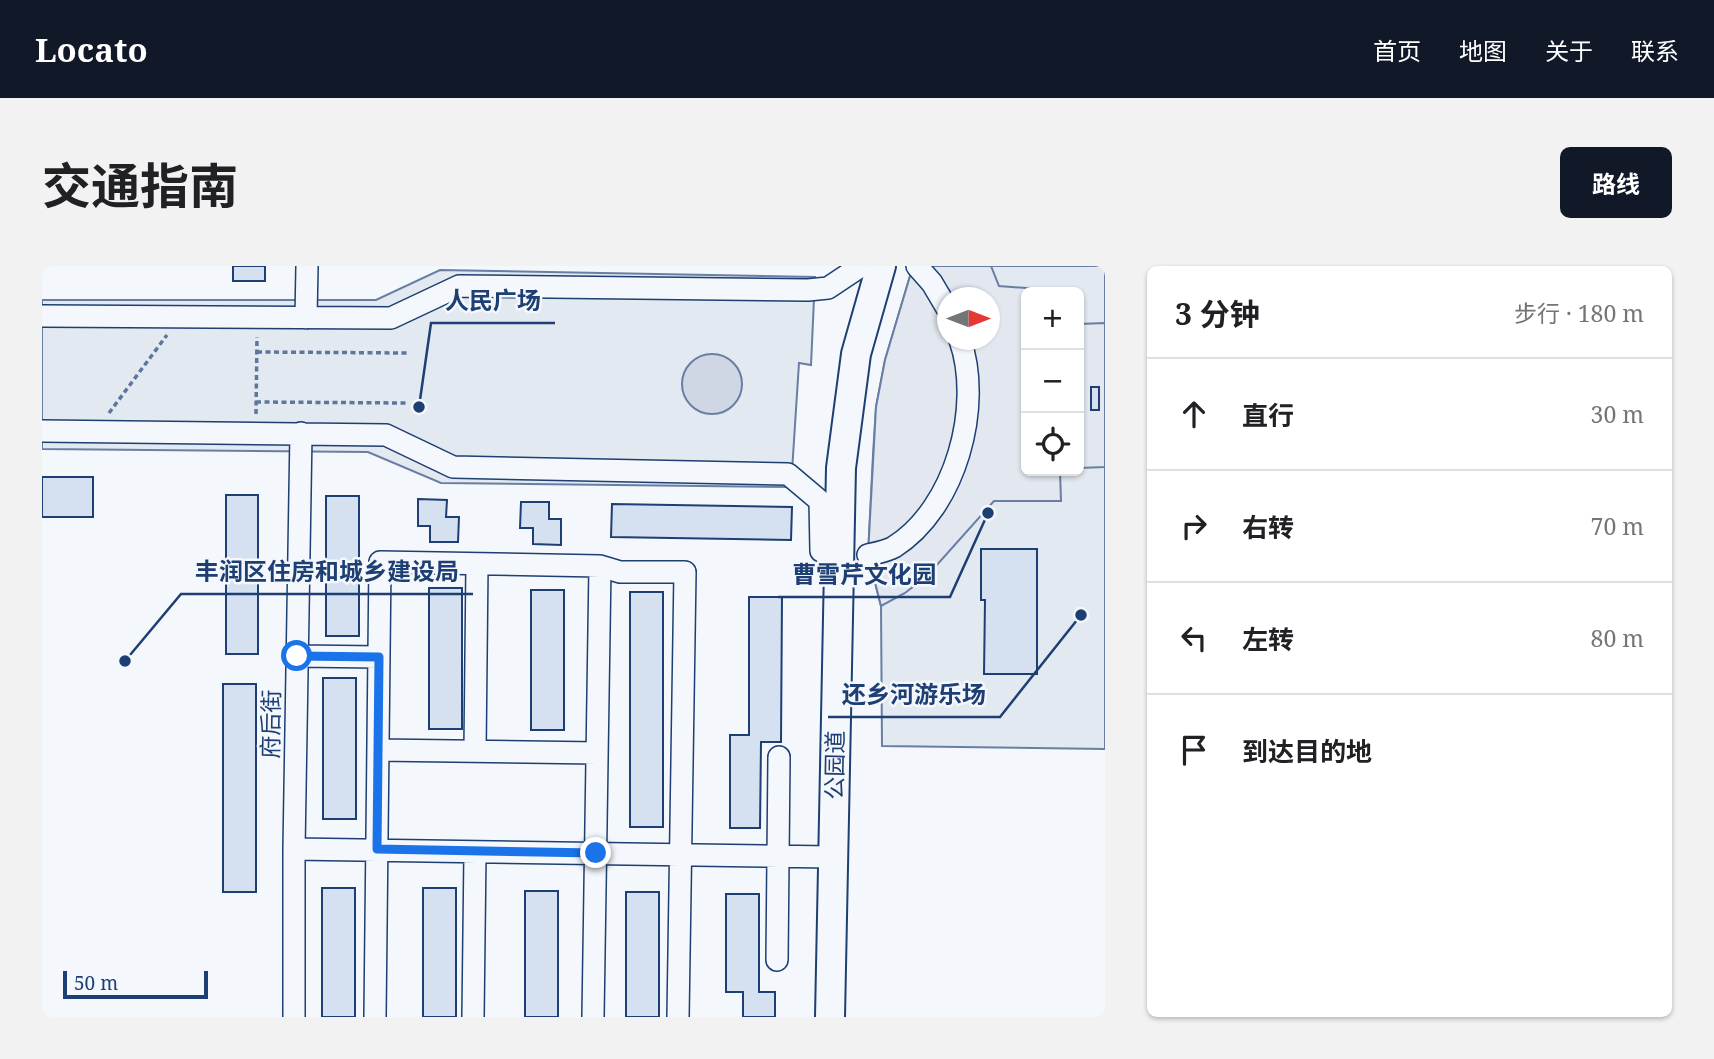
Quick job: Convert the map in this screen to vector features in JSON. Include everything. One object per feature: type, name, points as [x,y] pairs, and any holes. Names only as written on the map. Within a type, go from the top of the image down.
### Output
[{"type":"main road","name":"公园道","points":[[830,1017],[831,857],[841,468],[856,354],[881,266]]},
{"type":"street","points":[[306,318],[307,266]]},
{"type":"street","points":[[42,316],[391,318],[459,286],[808,290],[828,288],[860,266]]},
{"type":"street","points":[[917,266],[937,292]]},
{"type":"street","points":[[868,555],[892,548],[916,529],[938,500],[957,462],[966,425],[968,388],[963,350]]},
{"type":"street","points":[[42,431],[386,435],[453,467],[788,474],[820,501],[821,551]]},
{"type":"street","name":"府后街","points":[[294,1017],[301,433]]},
{"type":"street","points":[[375,1017],[380,562],[600,566],[620,572],[685,572],[678,1017]]},
{"type":"street","points":[[475,751],[477,564]]},
{"type":"street","points":[[593,1017],[600,566]]},
{"type":"street","points":[[297,656],[379,657]]},
{"type":"street","points":[[378,750],[597,753]]},
{"type":"street","points":[[777,960],[779,757]]},
{"type":"street","points":[[294,849],[831,857]]},
{"type":"street","points":[[473,1017],[475,852]]},
{"type":"path","points":[[93,432],[181,317]]},
{"type":"path","points":[[256,415],[257,333]]},
{"type":"path","points":[[257,352],[408,354]]},
{"type":"path","points":[[257,402],[407,403]]},
{"type":"shaded area","points":[[913,266],[1105,266],[1105,749],[882,746],[881,606],[868,555],[876,407],[885,360]]},
{"type":"shaded area","points":[[913,266],[991,266],[999,286],[1021,288],[1021,476],[1060,476],[1061,501],[994,501],[927,576],[905,593],[881,606],[868,555],[876,407],[885,360]]},
{"type":"shaded area","points":[[440,270],[815,277],[811,365],[799,363],[791,487],[441,483],[368,452],[42,449],[42,300],[376,300]]},
{"type":"shaded area","points":[[1105,323],[1105,467],[1084,468],[1084,324]]},
{"type":"shaded area","points":[[706,354],[718,354],[737,367],[742,384],[740,396],[729,409],[718,414],[706,414],[687,401],[682,390],[682,378],[695,359]]},
{"type":"building","points":[[233,266],[265,266],[265,281],[233,281]]},
{"type":"building","points":[[1091,387],[1099,387],[1099,410],[1091,410]]},
{"type":"building","points":[[42,477],[93,477],[93,517],[42,517]]},
{"type":"building","points":[[226,495],[258,495],[258,654],[226,654]]},
{"type":"building","points":[[326,496],[359,496],[359,636],[326,636]]},
{"type":"building","points":[[418,499],[447,500],[446,517],[459,517],[458,542],[430,542],[430,526],[418,526]]},
{"type":"building","points":[[521,502],[549,502],[549,519],[561,519],[561,545],[533,544],[533,528],[520,528]]},
{"type":"building","points":[[612,504],[792,507],[791,540],[611,537]]},
{"type":"building","points":[[981,549],[1037,549],[1037,674],[984,674],[985,600],[981,600]]},
{"type":"building","points":[[429,588],[462,588],[462,729],[429,729]]},
{"type":"building","points":[[531,590],[564,590],[564,730],[531,730]]},
{"type":"building","points":[[630,592],[663,592],[663,827],[630,827]]},
{"type":"building","points":[[749,597],[782,597],[781,742],[761,742],[760,828],[730,828],[730,735],[749,735]]},
{"type":"building","points":[[323,678],[356,678],[356,819],[323,819]]},
{"type":"building","points":[[223,684],[256,684],[256,892],[223,892]]},
{"type":"building","points":[[322,888],[355,888],[355,1017],[322,1017]]},
{"type":"building","points":[[423,888],[456,888],[456,1017],[423,1017]]},
{"type":"building","points":[[525,891],[558,891],[558,1017],[525,1017]]},
{"type":"building","points":[[626,892],[659,892],[659,1017],[626,1017]]},
{"type":"building","points":[[726,894],[759,894],[759,992],[775,992],[775,1017],[743,1017],[743,992],[726,992]]},
{"type":"place","name":"人民广场","points":[[419,407]]},
{"type":"place","name":"曹雪芹文化园","points":[[988,513]]},
{"type":"place","name":"还乡河游乐场","points":[[1081,615]]},
{"type":"place","name":"丰润区住房和城乡建设局","points":[[125,661]]},
{"type":"route","points":[[297,656],[379,657],[377,849],[596,853]]}]
